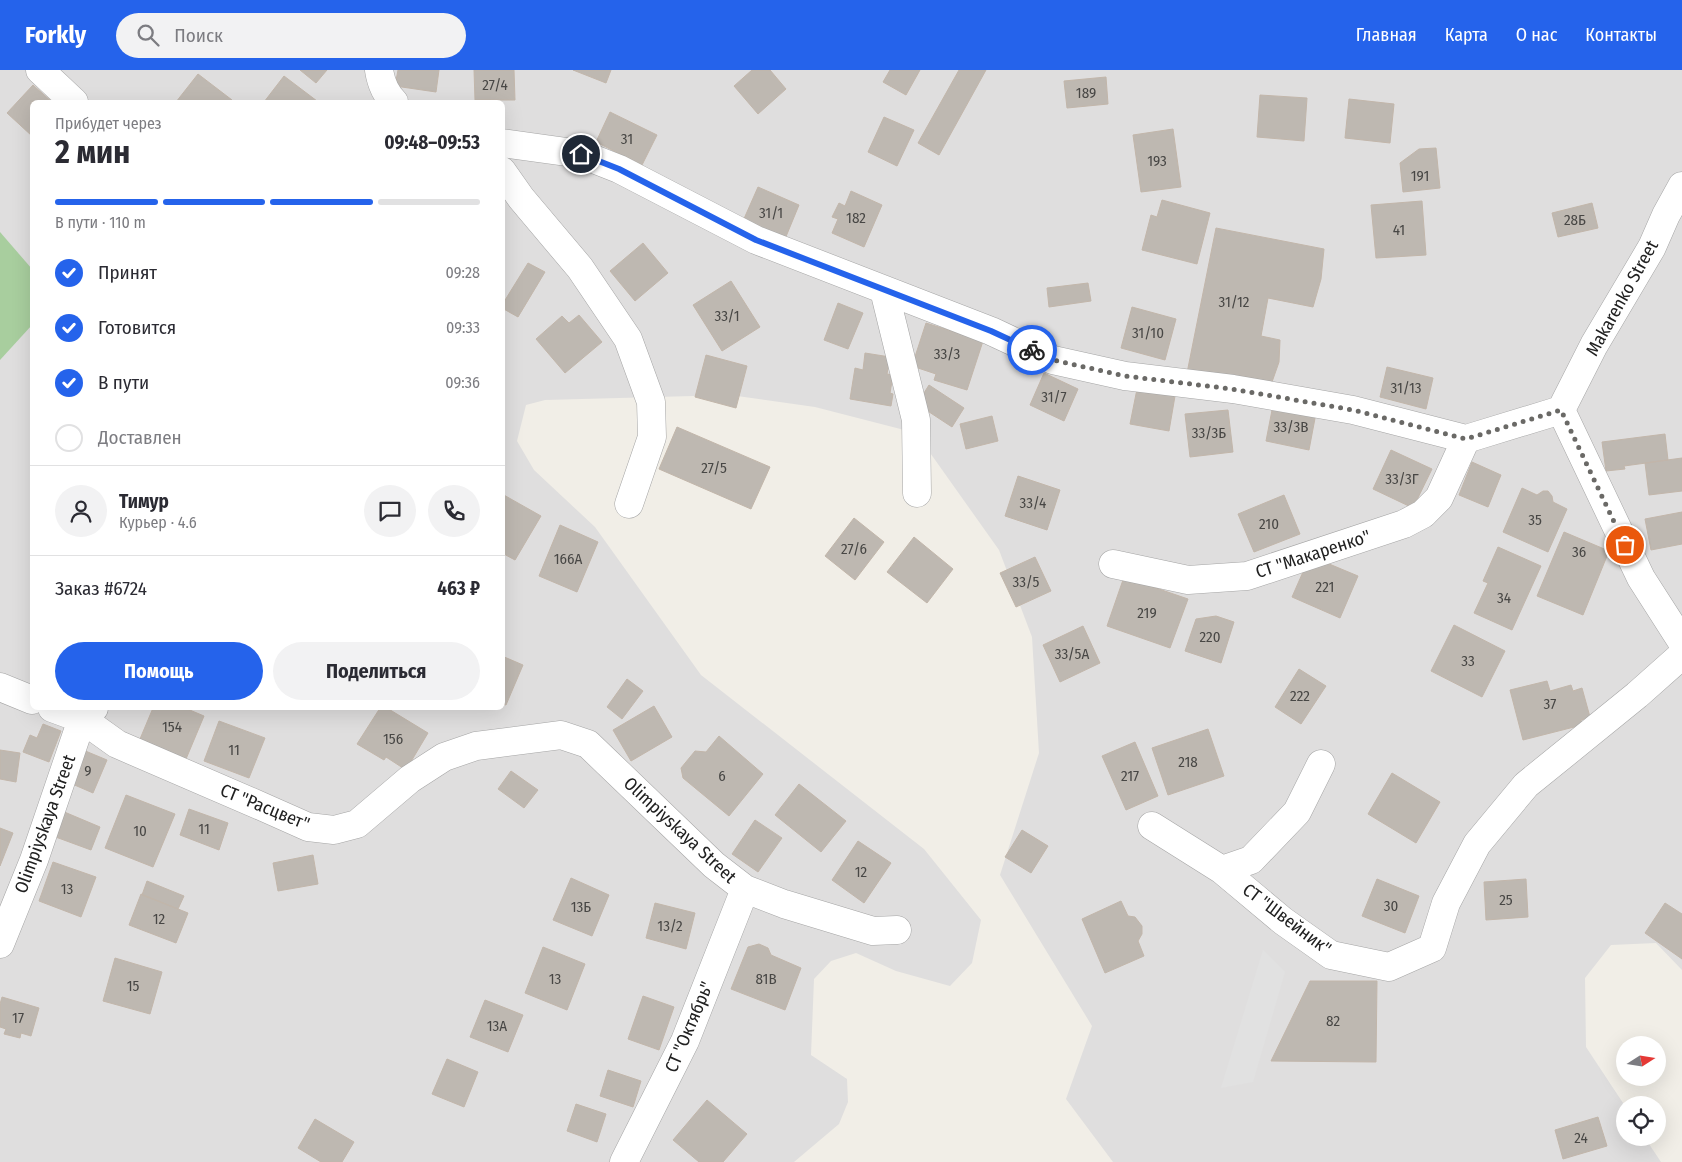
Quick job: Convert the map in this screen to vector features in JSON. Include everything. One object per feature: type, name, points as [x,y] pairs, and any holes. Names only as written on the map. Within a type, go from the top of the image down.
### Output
[{"type":"street","points":[[40,70],[72,100]]},
{"type":"street","points":[[379,70],[380,79],[386,94],[392,100]]},
{"type":"street","points":[[505,143],[581,154],[589,157],[619,169],[756,240],[991,331],[1053,360],[1125,376],[1232,389],[1353,410],[1466,439],[1561,410],[1642,578],[1682,642]]},
{"type":"street","points":[[505,175],[521,198],[580,268],[628,339],[652,402],[652,437],[629,504]]},
{"type":"street","name":"Makarenko Street","points":[[1561,410],[1594,345],[1652,248],[1666,215],[1682,186]]},
{"type":"street","points":[[884,290],[916,420],[917,493]]},
{"type":"street","name":"СТ \"Макаренко\"","points":[[1113,564],[1188,580],[1247,576],[1404,524],[1423,514],[1438,498],[1466,439]]},
{"type":"street","name":"СТ \"Швейник\"","points":[[1152,826],[1222,870],[1283,921],[1332,955],[1389,967],[1432,948],[1446,902],[1478,844],[1526,785],[1682,655]]},
{"type":"street","points":[[0,687],[30,699]]},
{"type":"street","name":"СТ \"Расцвет\"","points":[[66,710],[88,713],[117,744],[308,827],[334,830],[357,824],[410,779],[444,757],[476,746],[528,739]]},
{"type":"street","name":"Olimpiyskaya Street","points":[[0,944],[34,860],[88,713]]},
{"type":"street","name":"Olimpiyskaya Street","points":[[528,739],[562,735],[588,744],[714,865],[745,889],[784,904],[873,931],[897,930]]},
{"type":"street","points":[[1222,870],[1250,860],[1297,812],[1321,764]]},
{"type":"street","name":"СТ \"Октябрь\"","points":[[624,1162],[686,1041],[745,889]]},
{"type":"shaded area","points":[[0,70],[1682,70],[1682,970],[1656,943],[1611,945],[1585,978],[1586,1047],[1618,1096],[1616,1096],[1616,1146],[1650,1146],[1661,1162],[1113,1162],[1066,1099],[1092,1026],[1000,875],[1039,753],[1032,637],[999,550],[916,433],[815,407],[730,395],[545,400],[526,405],[517,441],[534,470],[595,527],[701,675],[924,849],[981,920],[972,963],[950,986],[896,971],[856,953],[831,961],[814,979],[811,1055],[847,1079],[848,1102],[839,1124],[794,1162],[0,1162]]},
{"type":"shaded area","points":[[1263,950],[1285,972],[1253,1082],[1221,1088]]},
{"type":"green space","points":[[0,232],[30,267],[30,327],[0,360]]},
{"type":"building","points":[[300,70],[327,70],[316,83]]},
{"type":"building","points":[[398,70],[439,70],[436,92],[395,86]]},
{"type":"building","points":[[474,70],[514,70],[515,100],[475,100]]},
{"type":"building","points":[[573,70],[611,70],[606,83]]},
{"type":"building","points":[[752,70],[770,70],[786,89],[758,114],[734,86]]},
{"type":"building","points":[[890,70],[920,70],[906,95],[883,82]]},
{"type":"building","points":[[959,70],[986,70],[939,155],[918,143]]},
{"type":"building","points":[[198,74],[232,100],[178,100]]},
{"type":"building","points":[[284,76],[316,100],[266,100]]},
{"type":"building","points":[[1106,77],[1108,104],[1067,108],[1064,81]]},
{"type":"building","points":[[33,85],[50,100],[30,100],[30,134],[7,113]]},
{"type":"building","points":[[1260,95],[1307,98],[1304,141],[1257,137]]},
{"type":"building","points":[[1349,99],[1394,104],[1390,143],[1345,138]]},
{"type":"building","points":[[610,112],[657,135],[642,165],[596,142]]},
{"type":"building","points":[[884,117],[914,130],[897,166],[868,152]]},
{"type":"building","points":[[1173,129],[1181,187],[1141,192],[1133,135]]},
{"type":"building","points":[[1436,148],[1440,188],[1403,192],[1400,163],[1419,149]]},
{"type":"building","points":[[758,187],[799,205],[785,239],[743,221]]},
{"type":"building","points":[[851,191],[882,205],[864,247],[832,233],[838,219],[832,217],[839,203],[845,206]]},
{"type":"building","points":[[1162,200],[1210,213],[1197,264],[1142,250],[1151,215],[1157,217]]},
{"type":"building","points":[[1422,201],[1426,255],[1376,258],[1371,205]]},
{"type":"building","points":[[1592,203],[1598,228],[1558,237],[1552,213]]},
{"type":"building","points":[[1216,228],[1324,249],[1321,279],[1313,307],[1268,298],[1261,336],[1280,340],[1279,362],[1272,382],[1241,376],[1240,383],[1187,373]]},
{"type":"building","points":[[643,243],[668,273],[635,301],[610,271]]},
{"type":"building","points":[[528,263],[545,272],[518,317],[505,310],[505,300]]},
{"type":"building","points":[[731,281],[760,327],[722,351],[693,305]]},
{"type":"building","points":[[1088,283],[1091,301],[1049,307],[1047,288]]},
{"type":"building","points":[[838,303],[863,313],[848,349],[824,340]]},
{"type":"building","points":[[1132,307],[1176,319],[1165,360],[1121,348]]},
{"type":"building","points":[[579,315],[602,342],[565,373],[536,339],[562,316],[569,323]]},
{"type":"building","points":[[926,323],[983,341],[967,390],[934,380],[936,374],[912,366]]},
{"type":"building","points":[[865,353],[890,357],[887,374],[893,375],[890,393],[893,394],[891,406],[850,399],[855,368],[863,370]]},
{"type":"building","points":[[706,355],[747,366],[736,408],[695,397]]},
{"type":"building","points":[[1387,367],[1433,378],[1426,409],[1380,397]]},
{"type":"building","points":[[1044,373],[1078,389],[1064,421],[1030,405]]},
{"type":"building","points":[[929,385],[964,408],[952,427],[917,404]]},
{"type":"building","points":[[1137,389],[1175,396],[1169,431],[1130,424]]},
{"type":"building","points":[[1273,405],[1316,413],[1309,450],[1266,441]]},
{"type":"building","points":[[1228,410],[1233,452],[1190,457],[1185,414]]},
{"type":"building","points":[[992,416],[998,441],[966,449],[960,424]]},
{"type":"building","points":[[677,427],[770,467],[751,509],[659,469]]},
{"type":"building","points":[[1665,434],[1668,460],[1624,466],[1625,469],[1606,471],[1602,442]]},
{"type":"building","points":[[1391,450],[1432,469],[1413,508],[1373,489]]},
{"type":"building","points":[[1682,458],[1682,491],[1649,495],[1645,463]]},
{"type":"building","points":[[1472,462],[1501,475],[1488,507],[1459,495]]},
{"type":"building","points":[[1018,476],[1060,490],[1047,530],[1005,516]]},
{"type":"building","points":[[1522,488],[1537,495],[1543,491],[1548,491],[1552,496],[1553,502],[1567,509],[1548,552],[1503,532]]},
{"type":"building","points":[[1284,495],[1300,534],[1254,552],[1238,514]]},
{"type":"building","points":[[505,496],[541,516],[515,560],[505,555]]},
{"type":"building","points":[[1682,512],[1682,544],[1651,550],[1645,519]]},
{"type":"building","points":[[854,518],[884,542],[855,580],[825,556]]},
{"type":"building","points":[[560,525],[598,542],[577,592],[539,576]]},
{"type":"building","points":[[1564,532],[1609,551],[1583,615],[1537,596]]},
{"type":"building","points":[[914,537],[953,569],[927,603],[887,572]]},
{"type":"building","points":[[1498,547],[1541,566],[1512,630],[1474,613],[1488,583],[1483,581]]},
{"type":"building","points":[[1310,556],[1358,576],[1340,618],[1292,597]]},
{"type":"building","points":[[1035,557],[1051,591],[1016,607],[1000,573]]},
{"type":"building","points":[[1124,577],[1188,599],[1170,648],[1107,626]]},
{"type":"building","points":[[1216,616],[1234,622],[1221,663],[1185,651],[1196,619]]},
{"type":"building","points":[[1454,625],[1505,651],[1482,697],[1431,671]]},
{"type":"building","points":[[1083,626],[1100,663],[1060,682],[1043,645]]},
{"type":"building","points":[[505,657],[523,665],[505,705]]},
{"type":"building","points":[[1299,669],[1326,686],[1301,724],[1275,707]]},
{"type":"building","points":[[627,679],[643,691],[622,719],[607,707]]},
{"type":"building","points":[[1547,681],[1550,691],[1571,685],[1573,691],[1582,688],[1590,717],[1581,720],[1582,725],[1523,740],[1510,690]]},
{"type":"building","points":[[654,706],[672,737],[631,761],[613,730]]},
{"type":"building","points":[[152,710],[190,710],[204,716],[186,759],[140,739]]},
{"type":"building","points":[[379,710],[390,710],[428,733],[406,770],[386,757],[384,760],[357,744]]},
{"type":"building","points":[[219,721],[265,738],[249,778],[204,761]]},
{"type":"building","points":[[43,724],[61,731],[49,762],[23,752],[30,735],[37,738]]},
{"type":"building","points":[[1208,729],[1224,776],[1168,795],[1152,748]]},
{"type":"building","points":[[719,736],[763,774],[729,816],[683,778],[681,768],[695,751],[706,752]]},
{"type":"building","points":[[1135,742],[1158,796],[1126,810],[1102,756]]},
{"type":"building","points":[[0,750],[20,753],[16,782],[0,779]]},
{"type":"building","points":[[83,750],[107,760],[93,793],[70,783]]},
{"type":"building","points":[[511,771],[538,790],[524,808],[498,789]]},
{"type":"building","points":[[1392,773],[1440,802],[1416,843],[1368,814]]},
{"type":"building","points":[[799,784],[846,821],[821,852],[775,815]]},
{"type":"building","points":[[126,795],[175,814],[153,867],[105,848]]},
{"type":"building","points":[[189,809],[228,823],[219,850],[180,835]]},
{"type":"building","points":[[62,811],[100,827],[91,850],[53,836]]},
{"type":"building","points":[[755,820],[782,838],[758,872],[732,854]]},
{"type":"building","points":[[0,828],[13,833],[0,866]]},
{"type":"building","points":[[1022,830],[1048,846],[1031,873],[1005,857]]},
{"type":"building","points":[[858,841],[891,863],[864,903],[832,880]]},
{"type":"building","points":[[313,855],[318,884],[278,891],[273,863]]},
{"type":"building","points":[[53,862],[96,877],[81,917],[39,901]]},
{"type":"building","points":[[571,878],[609,895],[592,936],[553,920]]},
{"type":"building","points":[[1377,879],[1419,896],[1405,933],[1362,916]]},
{"type":"building","points":[[1526,879],[1528,917],[1486,920],[1484,882]]},
{"type":"building","points":[[147,881],[184,896],[178,909],[142,895]]},
{"type":"building","points":[[141,894],[188,913],[176,943],[129,925]]},
{"type":"building","points":[[1121,901],[1128,916],[1135,917],[1142,926],[1142,934],[1138,941],[1144,956],[1105,973],[1082,919]]},
{"type":"building","points":[[655,903],[695,913],[686,949],[646,938]]},
{"type":"building","points":[[1665,903],[1682,914],[1682,959],[1645,933]]},
{"type":"building","points":[[759,944],[768,948],[771,955],[801,968],[785,1010],[731,989],[748,947]]},
{"type":"building","points":[[543,947],[585,964],[567,1010],[525,993]]},
{"type":"building","points":[[115,958],[162,972],[150,1014],[103,1001]]},
{"type":"building","points":[[1310,981],[1377,981],[1376,1062],[1271,1061]]},
{"type":"building","points":[[643,996],[674,1007],[659,1050],[628,1039]]},
{"type":"building","points":[[2,997],[39,1008],[31,1036],[21,1033],[20,1038],[4,1034],[6,1029],[0,1027],[0,1004]]},
{"type":"building","points":[[485,1000],[523,1015],[508,1052],[470,1037]]},
{"type":"building","points":[[447,1059],[478,1072],[464,1107],[432,1094]]},
{"type":"building","points":[[608,1070],[641,1081],[633,1107],[600,1096]]},
{"type":"building","points":[[707,1100],[747,1134],[723,1162],[699,1162],[673,1140]]},
{"type":"building","points":[[576,1104],[606,1114],[597,1142],[567,1131]]},
{"type":"building","points":[[1598,1117],[1607,1146],[1563,1159],[1555,1130]]},
{"type":"building","points":[[315,1119],[354,1142],[342,1162],[321,1162],[298,1148]]},
{"type":"way so far","points":[[1032,350],[1053,360],[1125,376],[1232,389],[1353,410],[1466,439],[1561,410],[1625,545]]},
{"type":"route","points":[[581,154],[619,169],[756,240],[991,331],[1032,350]]}]
